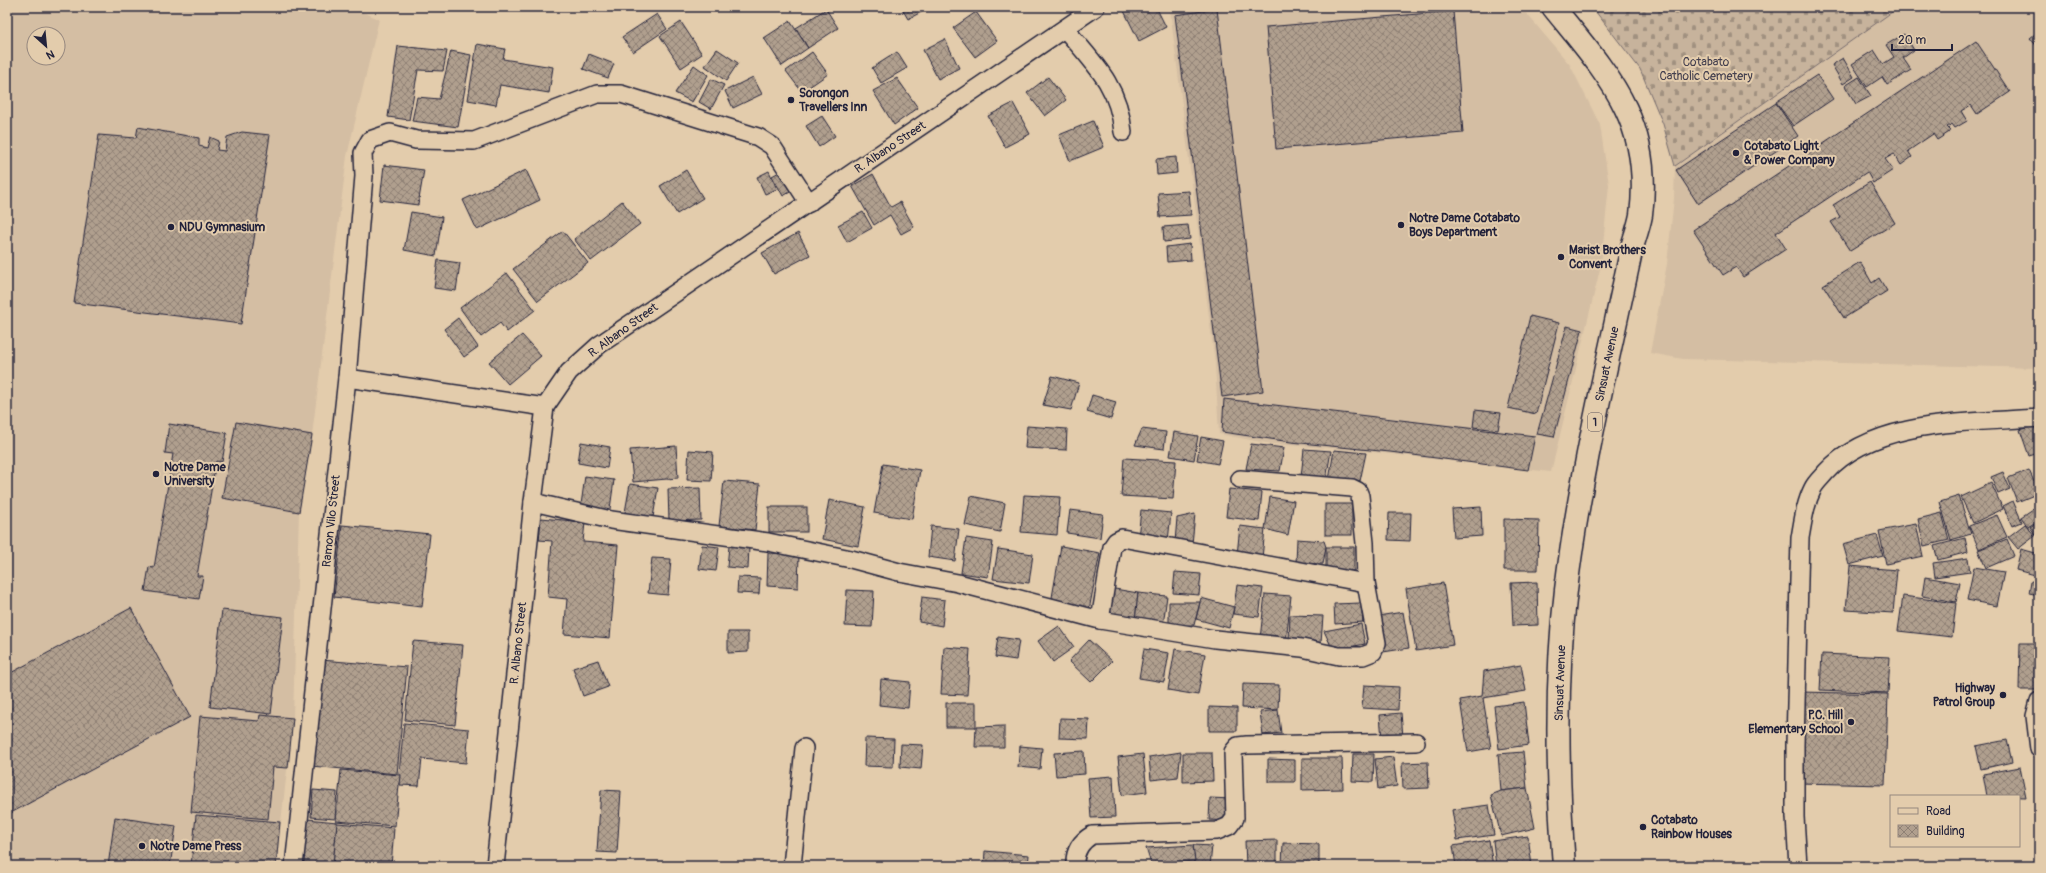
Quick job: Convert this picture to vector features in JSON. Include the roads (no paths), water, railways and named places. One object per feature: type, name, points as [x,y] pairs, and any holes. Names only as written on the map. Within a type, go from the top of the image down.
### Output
[{"type":"main road","name":"Sinsuat Avenue","points":[[1553,7],[1604,70],[1626,107],[1638,140],[1642,170],[1641,216],[1632,247],[1590,443],[1575,526],[1566,591],[1560,649],[1558,720],[1560,818],[1564,866]]},
{"type":"street","name":"R. Albano Street","points":[[495,866],[533,502],[545,407],[569,372],[600,345],[1096,7]]},
{"type":"street","points":[[1065,29],[1105,78],[1115,95],[1121,112],[1123,132]]},
{"type":"street","name":"Ramon Vilo Street","points":[[294,866],[347,378],[364,176],[363,153],[370,140],[390,133],[416,140],[474,141],[597,94],[621,94],[758,137],[772,146],[809,203]]},
{"type":"street","points":[[347,378],[545,407]]},
{"type":"street","points":[[1798,866],[1795,817],[1795,745],[1800,538],[1804,509],[1813,487],[1832,466],[1859,447],[1898,432],[1935,426],[2039,418]]},
{"type":"street","points":[[533,502],[612,520],[768,542],[851,559],[900,572],[958,583],[1100,620],[1215,638],[1302,648],[1339,656],[1363,656],[1373,652],[1377,643],[1366,583],[1366,543],[1360,496],[1358,491],[1352,488],[1240,479]]},
{"type":"street","points":[[1100,620],[1112,547],[1116,541],[1122,538],[1366,583]]},
{"type":"street","points":[[2039,701],[2035,716],[2039,749]]},
{"type":"street","points":[[1075,866],[1074,856],[1083,840],[1092,836],[1217,831],[1229,826],[1235,818],[1233,752],[1238,746],[1416,742]]},
{"type":"street","points":[[792,866],[804,748]]},
{"type":"place","name":"Sorongon Travellers Inn","points":[[791,100]]},
{"type":"place","name":"Cotabato Light & Power Company","points":[[1736,153]]},
{"type":"place","name":"Notre Dame Cotabato Boys Department","points":[[1401,225]]},
{"type":"place","name":"NDU Gymnasium","points":[[171,227]]},
{"type":"place","name":"Marist Brothers Convent","points":[[1561,257]]},
{"type":"place","name":"Notre Dame University","points":[[156,474]]},
{"type":"place","name":"Highway Patrol Group","points":[[2003,695]]},
{"type":"place","name":"P.C. Hill Elementary School","points":[[1851,722]]},
{"type":"place","name":"Cotabato Rainbow Houses","points":[[1643,827]]},
{"type":"place","name":"Notre Dame Press","points":[[142,846]]},
{"type":"park label","name":"Cotabato Catholic Cemetery","points":[[1706,69]]}]
